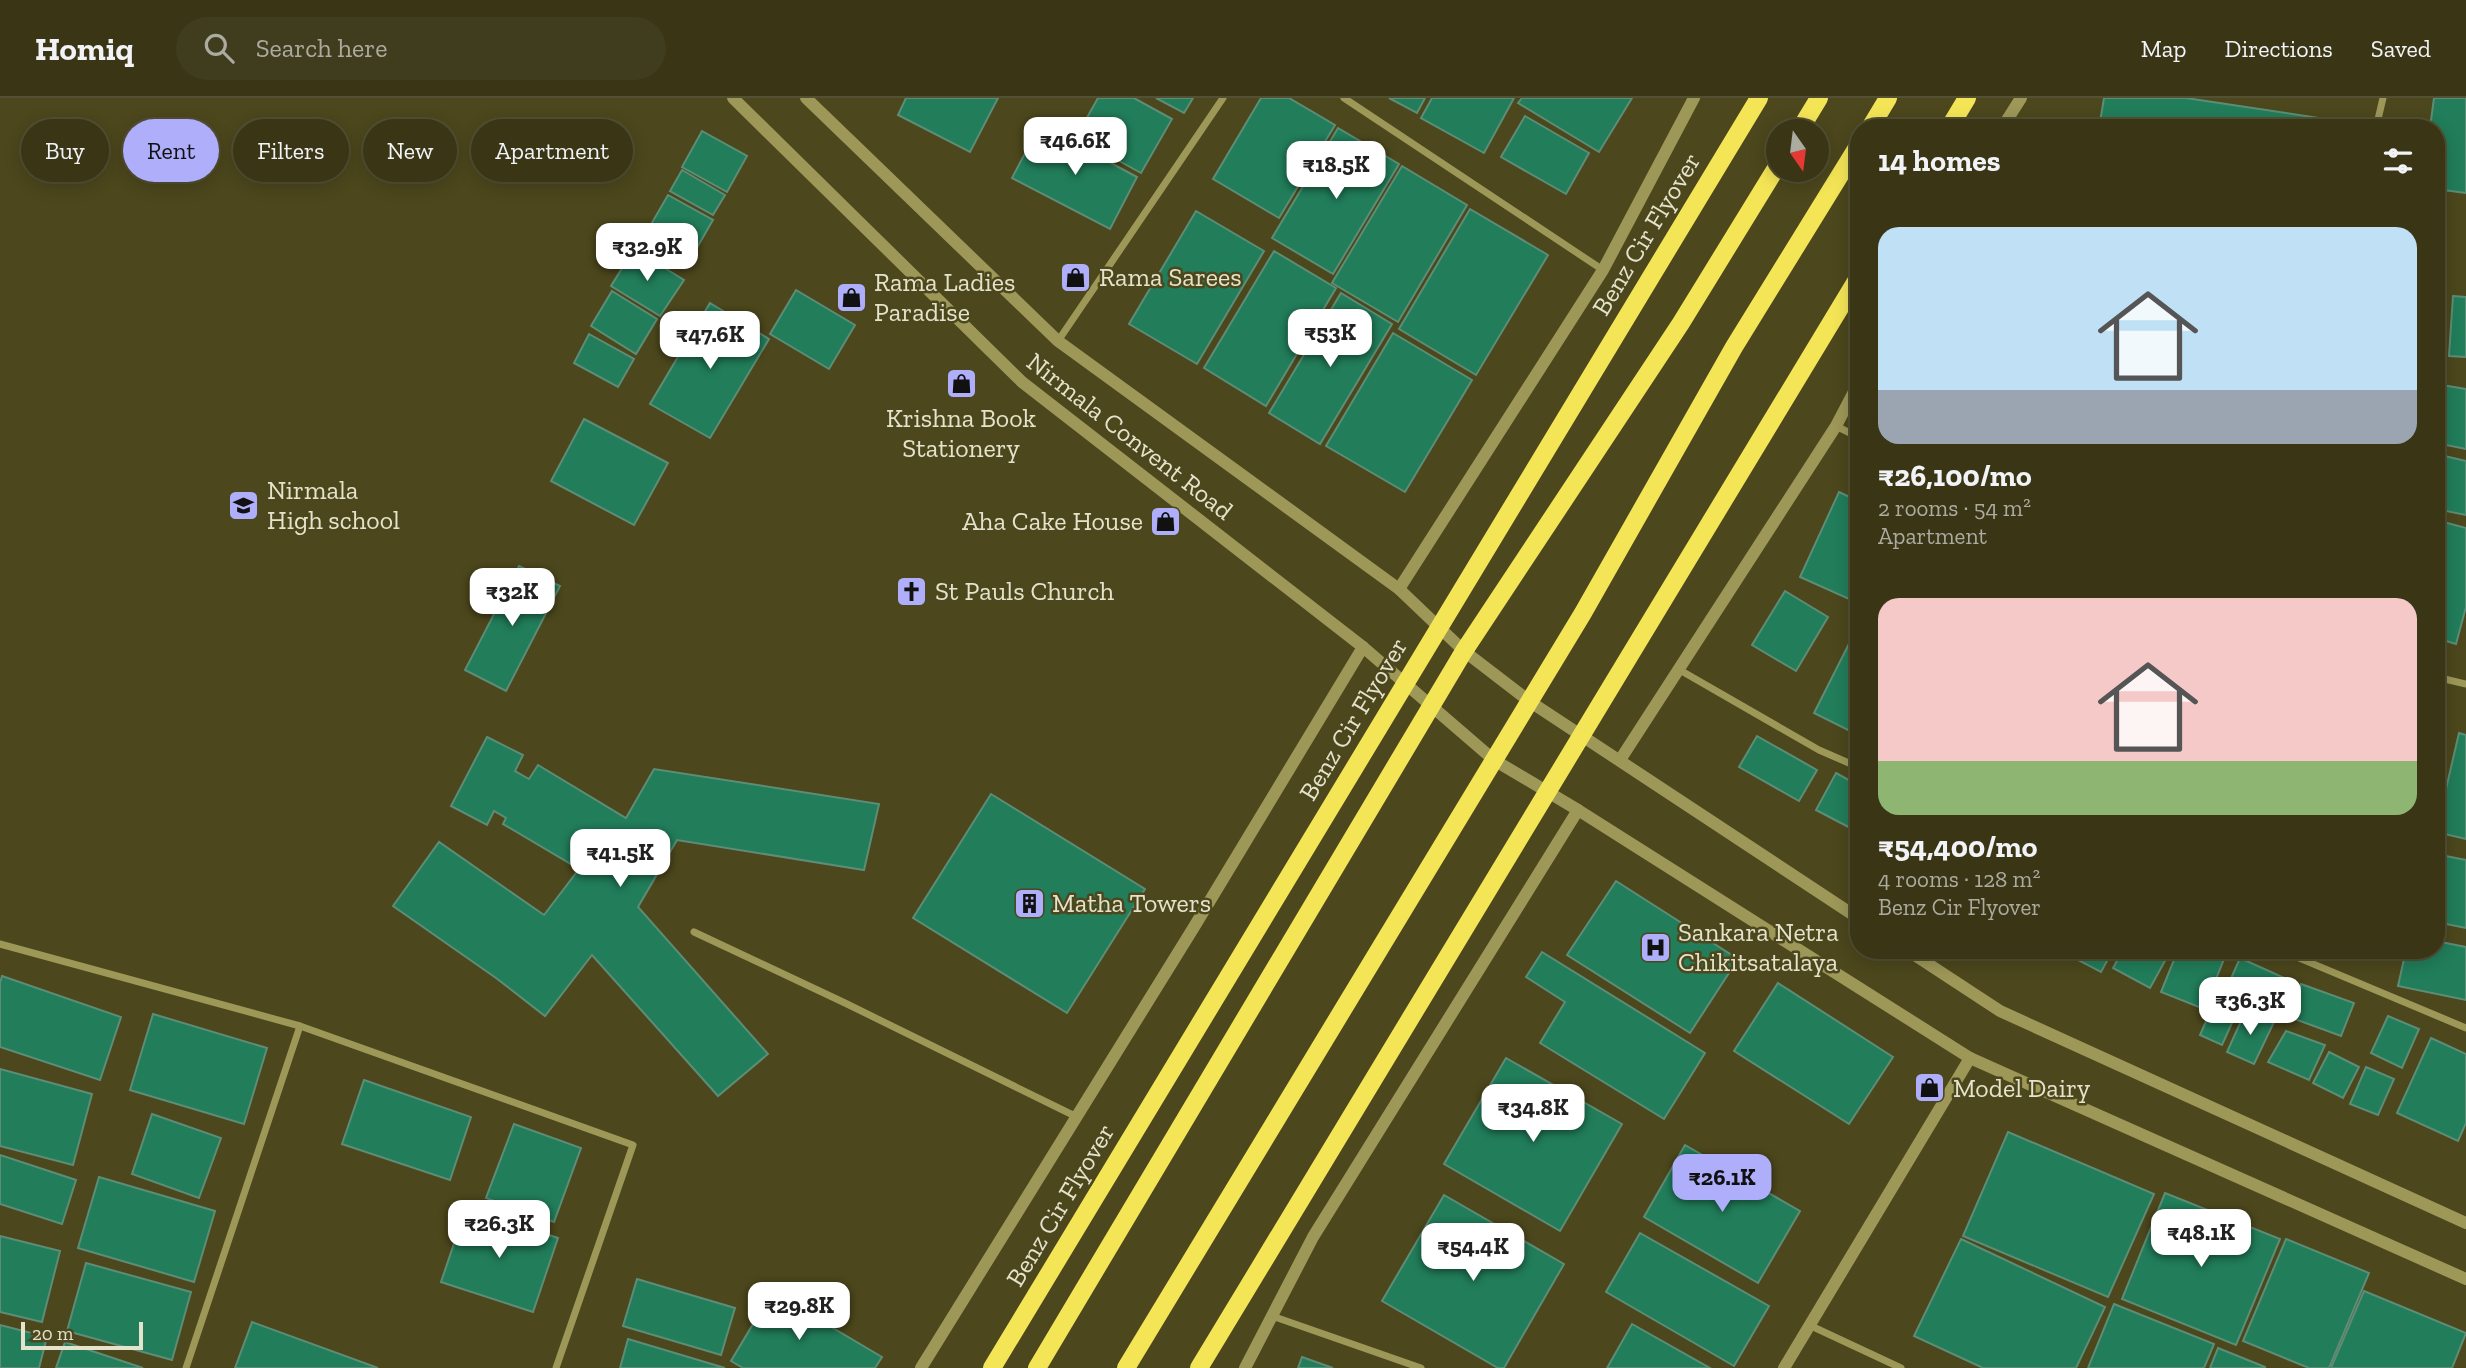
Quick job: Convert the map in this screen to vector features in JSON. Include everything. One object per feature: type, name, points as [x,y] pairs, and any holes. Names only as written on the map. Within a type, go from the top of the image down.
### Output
[{"type":"main road","name":"Benz Cir Flyover","points":[[992,1368],[1759,98]]},
{"type":"main road","points":[[1806,119],[1819,98]]},
{"type":"main road","points":[[1875,119],[1888,98]]},
{"type":"main road","points":[[1954,119],[1967,98]]},
{"type":"main road","points":[[1126,1368],[1583,613],[1734,347],[1850,159]]},
{"type":"main road","points":[[1037,1368],[1464,651],[1681,323],[1768,182]]},
{"type":"main road","points":[[1199,1368],[1850,291]]},
{"type":"street","name":"Nirmala Convent Road","points":[[733,98],[1022,382],[1363,647],[1430,708],[1494,760],[1578,810],[1970,1058],[2466,1279]]},
{"type":"street","name":"Nirmala Convent Road","points":[[806,98],[1058,341],[1399,589],[1464,651],[1529,701],[1850,913]]},
{"type":"street","points":[[1058,341],[1223,98]]},
{"type":"street","points":[[1344,98],[1603,270]]},
{"type":"street","points":[[1399,589],[1603,270],[1694,98]]},
{"type":"street","points":[[2008,119],[2021,98]]},
{"type":"street","points":[[2378,119],[2383,98]]},
{"type":"street","points":[[1619,760],[1836,426],[1850,399]]},
{"type":"street","points":[[1836,426],[1850,433]]},
{"type":"street","points":[[922,1368],[1363,647]]},
{"type":"street","points":[[1677,668],[1819,750],[1850,764]]},
{"type":"street","points":[[2445,679],[2466,684]]},
{"type":"street","points":[[1245,1368],[1312,1237],[1578,810]]},
{"type":"street","points":[[694,932],[1077,1117]]},
{"type":"street","points":[[0,944],[300,1026],[633,1144],[556,1368]]},
{"type":"street","points":[[1921,959],[2000,1011],[2466,1223]]},
{"type":"street","points":[[2301,959],[2466,1028]]},
{"type":"street","points":[[186,1368],[300,1026]]},
{"type":"street","points":[[1784,1368],[1970,1058]]},
{"type":"street","points":[[1272,1315],[1421,1368]]},
{"type":"street","points":[[1809,1325],[1901,1368]]},
{"type":"building","points":[[906,98],[998,98],[970,152],[898,115]]},
{"type":"building","points":[[1098,98],[1134,98],[1172,119],[1141,173],[1076,137]]},
{"type":"building","points":[[1156,98],[1193,98],[1184,113]]},
{"type":"building","points":[[1261,98],[1289,98],[1335,125],[1279,218],[1213,179]]},
{"type":"building","points":[[1389,98],[1425,98],[1417,113]]},
{"type":"building","points":[[1432,98],[1514,98],[1484,153],[1421,118]]},
{"type":"building","points":[[1522,98],[1632,98],[1599,152],[1518,103]]},
{"type":"building","points":[[2104,98],[2186,98],[2326,119],[2100,119]]},
{"type":"building","points":[[2434,98],[2466,98],[2466,193],[2445,190],[2445,119],[2431,119]]},
{"type":"building","points":[[1525,116],[1589,153],[1566,194],[1501,157]]},
{"type":"building","points":[[1040,125],[1137,177],[1110,229],[1012,178]]},
{"type":"building","points":[[1338,128],[1399,164],[1333,274],[1272,238]]},
{"type":"building","points":[[702,131],[747,156],[727,192],[682,167]]},
{"type":"building","points":[[1402,166],[1467,205],[1398,322],[1332,283]]},
{"type":"building","points":[[682,170],[725,195],[713,215],[670,191]]},
{"type":"building","points":[[668,195],[713,220],[691,258],[646,233]]},
{"type":"building","points":[[1470,209],[1548,255],[1476,375],[1399,329]]},
{"type":"building","points":[[1196,211],[1264,251],[1197,364],[1129,324]]},
{"type":"building","points":[[634,249],[684,280],[660,316],[611,286]]},
{"type":"building","points":[[1274,251],[1336,288],[1266,406],[1204,368]]},
{"type":"building","points":[[796,290],[855,325],[829,369],[770,334]]},
{"type":"building","points":[[612,291],[657,319],[636,354],[591,326]]},
{"type":"building","points":[[1341,293],[1392,324],[1320,444],[1269,413]]},
{"type":"building","points":[[2453,296],[2466,297],[2466,357],[2449,356]]},
{"type":"building","points":[[710,303],[769,339],[710,438],[650,404]]},
{"type":"building","points":[[1393,333],[1472,380],[1405,492],[1326,446]]},
{"type":"building","points":[[589,334],[634,359],[618,387],[574,363]]},
{"type":"building","points":[[2445,386],[2466,389],[2466,449],[2445,445]]},
{"type":"building","points":[[584,419],[668,463],[634,525],[551,481]]},
{"type":"building","points":[[2445,456],[2466,461],[2466,515],[2445,511]]},
{"type":"building","points":[[1839,492],[1850,497],[1850,599],[1800,577]]},
{"type":"building","points":[[2445,522],[2466,528],[2466,607],[2456,644],[2445,641]]},
{"type":"building","points":[[519,566],[560,586],[506,691],[465,670]]},
{"type":"building","points":[[1785,591],[1828,617],[1796,671],[1752,645]]},
{"type":"building","points":[[1850,642],[1850,731],[1814,713]]},
{"type":"building","points":[[2459,733],[2466,735],[2466,839],[2445,834],[2445,793]]},
{"type":"building","points":[[1757,736],[1817,770],[1799,801],[1739,767]]},
{"type":"building","points":[[487,737],[523,755],[515,771],[529,779],[538,765],[626,818],[654,769],[879,804],[864,870],[677,840],[638,907],[768,1054],[718,1096],[592,955],[545,1016],[393,906],[439,842],[544,915],[579,869],[503,824],[506,818],[494,811],[487,825],[451,806]]},
{"type":"building","points":[[1836,773],[1850,781],[1850,828],[1816,810]]},
{"type":"building","name":"Matha Towers","points":[[991,794],[1145,889],[1067,1013],[913,918]]},
{"type":"building","points":[[2445,856],[2466,860],[2466,928],[2445,924]]},
{"type":"building","points":[[1616,881],[1738,959],[1690,1033],[1567,955]]},
{"type":"building","points":[[2445,943],[2466,947],[2466,1000],[2398,986],[2404,959],[2445,959]]},
{"type":"building","points":[[1542,952],[1705,1053],[1664,1119],[1540,1043],[1565,1002],[1526,977]]},
{"type":"building","points":[[2076,959],[2108,959],[2101,972]]},
{"type":"building","points":[[2118,959],[2166,959],[2150,988],[2113,968]]},
{"type":"building","points":[[2174,959],[2224,959],[2204,1009],[2161,992]]},
{"type":"building","points":[[2240,959],[2291,981],[2276,1014],[2225,992]]},
{"type":"building","points":[[2,976],[121,1017],[100,1080],[0,1047]]},
{"type":"building","points":[[1778,983],[1893,1057],[1849,1124],[1734,1051]]},
{"type":"building","points":[[2301,984],[2354,1003],[2341,1036],[2289,1017]]},
{"type":"building","points":[[2215,1001],[2237,1012],[2222,1045],[2200,1035]]},
{"type":"building","points":[[2246,1010],[2274,1022],[2254,1064],[2227,1052]]},
{"type":"building","points":[[153,1014],[267,1048],[244,1124],[130,1090]]},
{"type":"building","points":[[2388,1016],[2419,1029],[2402,1068],[2371,1053]]},
{"type":"building","points":[[2286,1031],[2325,1045],[2309,1080],[2268,1062]]},
{"type":"building","points":[[2431,1038],[2466,1054],[2466,1123],[2458,1141],[2397,1113]]},
{"type":"building","points":[[2329,1052],[2359,1067],[2343,1098],[2313,1083]]},
{"type":"building","points":[[1506,1058],[1622,1124],[1560,1231],[1444,1164]]},
{"type":"building","points":[[2366,1067],[2394,1079],[2378,1115],[2350,1104]]},
{"type":"building","points":[[0,1069],[92,1094],[73,1165],[0,1146]]},
{"type":"building","points":[[364,1080],[471,1117],[450,1180],[342,1144]]},
{"type":"building","points":[[152,1114],[221,1138],[199,1198],[132,1174]]},
{"type":"building","points":[[514,1124],[581,1148],[554,1222],[486,1198]]},
{"type":"building","points":[[2008,1132],[2154,1194],[2108,1297],[1963,1236]]},
{"type":"building","points":[[1685,1145],[1800,1211],[1758,1283],[1644,1217]]},
{"type":"building","points":[[0,1155],[76,1180],[62,1224],[0,1204]]},
{"type":"building","points":[[99,1177],[215,1211],[194,1282],[78,1248]]},
{"type":"building","points":[[2165,1193],[2280,1239],[2236,1345],[2122,1299]]},
{"type":"building","points":[[1444,1195],[1564,1264],[1504,1368],[1498,1368],[1382,1301]]},
{"type":"building","points":[[466,1208],[558,1238],[533,1312],[441,1282]]},
{"type":"building","points":[[1640,1233],[1769,1306],[1734,1366],[1606,1292]]},
{"type":"building","points":[[0,1236],[60,1251],[42,1322],[0,1312]]},
{"type":"building","points":[[1961,1239],[2105,1307],[2076,1368],[1983,1368],[1914,1336]]},
{"type":"building","points":[[2286,1239],[2369,1273],[2329,1368],[2309,1368],[2243,1341]]},
{"type":"building","points":[[86,1263],[191,1292],[172,1360],[67,1331]]},
{"type":"building","points":[[637,1279],[735,1308],[721,1355],[623,1326]]},
{"type":"building","points":[[2364,1291],[2466,1333],[2452,1368],[2331,1368]]},
{"type":"building","points":[[772,1292],[882,1357],[875,1368],[743,1368],[731,1361]]},
{"type":"building","points":[[2114,1304],[2214,1344],[2204,1368],[2088,1368]]},
{"type":"building","points":[[252,1322],[378,1368],[235,1368]]},
{"type":"building","points":[[1632,1324],[1710,1368],[1607,1368]]},
{"type":"building","points":[[0,1325],[47,1337],[39,1368],[0,1368]]},
{"type":"building","points":[[628,1339],[725,1368],[620,1368]]},
{"type":"building","points":[[65,1342],[143,1368],[56,1368]]},
{"type":"building","points":[[2218,1348],[2265,1367],[2265,1368],[2210,1368]]},
{"type":"building","points":[[1302,1357],[1333,1368],[1298,1368]]},
{"type":"place","name":"Rama Sarees","points":[[1076,277]]},
{"type":"place","name":"Rama Ladies Paradise","points":[[851,297]]},
{"type":"place","name":"Krishna Book Stationery","points":[[961,383]]},
{"type":"place","name":"Nirmala High school","points":[[244,505]]},
{"type":"place","name":"Aha Cake House","points":[[1166,521]]},
{"type":"place","name":"St Pauls Church","points":[[912,591]]},
{"type":"place","name":"Matha Towers","points":[[1029,903]]},
{"type":"place","name":"Sankara Netra Chikitsatalaya","points":[[1655,947]]},
{"type":"place","name":"Model Dairy","points":[[1930,1088]]}]
